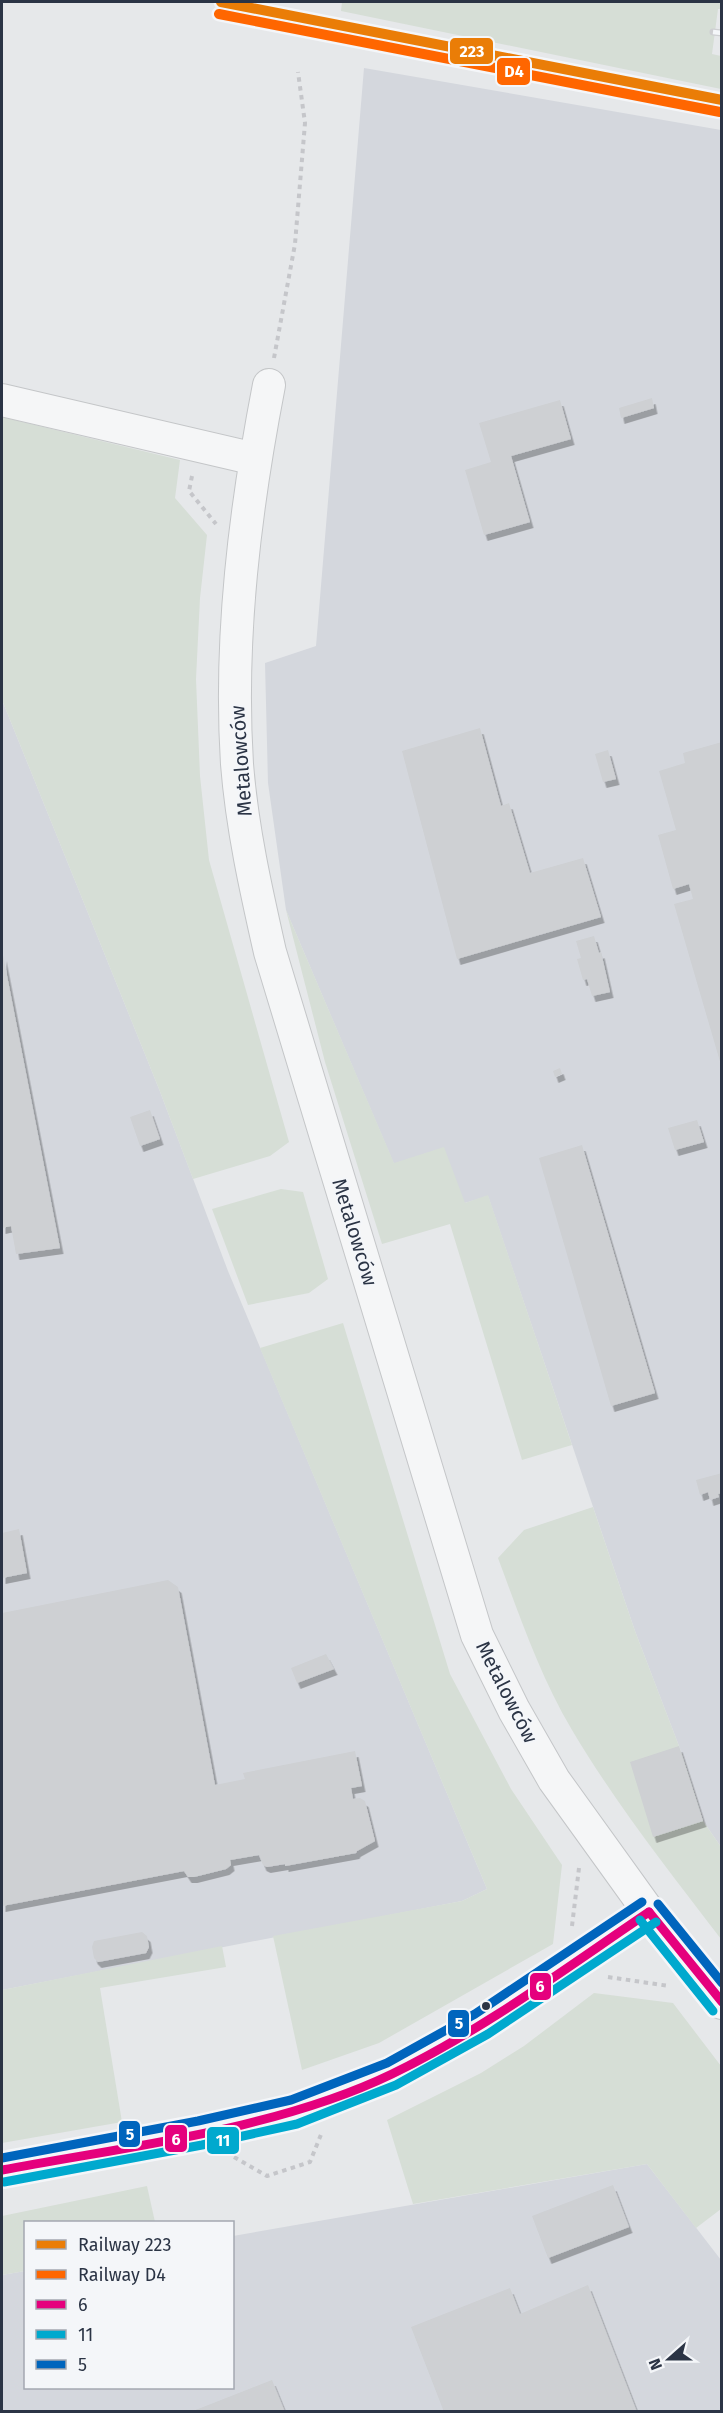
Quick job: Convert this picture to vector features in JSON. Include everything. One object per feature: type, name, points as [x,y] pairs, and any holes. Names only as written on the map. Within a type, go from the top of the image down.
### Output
[{"type":"street","name":"Metalowców","points":[[269,385],[255,459],[244,543],[236,658],[237,765],[249,855],[270,952],[477,1635],[514,1710],[554,1780],[649,1912],[722,2002]]},
{"type":"street","points":[[2,400],[255,459]]},
{"type":"street","points":[[2,2170],[200,2133],[294,2112],[392,2074],[480,2024],[649,1912]]},
{"type":"path","points":[[269,385],[296,244],[305,123],[298,72]]},
{"type":"shaded area","points":[[342,2],[721,2],[712,54],[721,56],[721,89],[341,11]]},
{"type":"shaded area","points":[[364,68],[721,130],[721,1847],[703,1821],[679,1746],[635,1631],[488,1196],[465,1203],[394,1164],[286,910],[268,783],[265,663],[316,646]]},
{"type":"shaded area","points":[[2,417],[180,460],[175,498],[207,535],[200,598],[196,679],[200,776],[209,860],[289,1142],[270,1156],[193,1179],[2,700]]},
{"type":"shaded area","points":[[2,700],[159,1089],[228,1271],[487,1889],[462,1901],[2,1990]]},
{"type":"shaded area","points":[[286,910],[394,1163],[444,1147],[465,1203],[488,1195],[572,1445],[522,1460],[450,1224],[382,1244],[325,1062]]},
{"type":"shaded area","points":[[281,1189],[303,1192],[328,1279],[309,1293],[248,1305],[212,1209]]},
{"type":"shaded area","points":[[343,1323],[450,1674],[511,1789],[562,1865],[553,1944],[379,2043],[302,2070],[273,1936],[462,1901],[487,1889],[260,1348]]},
{"type":"shaded area","points":[[593,1507],[635,1631],[679,1746],[703,1821],[721,1847],[721,1939],[625,1811],[572,1730],[540,1667],[498,1558],[524,1530]]},
{"type":"shaded area","points":[[222,1946],[226,1967],[100,1988],[122,2122],[2,2143],[2,1990]]},
{"type":"shaded area","points":[[594,1993],[673,2003],[721,2066],[721,2209],[696,2228],[647,2164],[413,2204],[387,2120],[481,2073],[524,2046]]},
{"type":"shaded area","points":[[647,2164],[721,2260],[721,2411],[2,2411],[2,2275],[24,2271],[24,2389],[234,2389],[234,2236]]},
{"type":"shaded area","points":[[147,2186],[155,2221],[24,2221],[24,2271],[2,2275],[2,2216]]},
{"type":"building","points":[[652,398],[654,408],[621,418],[619,408]]},
{"type":"building","points":[[560,400],[571,439],[511,456],[530,522],[484,535],[465,470],[491,462],[479,423]]},
{"type":"building","points":[[480,728],[501,806],[509,803],[530,873],[583,858],[601,917],[457,959],[402,751]]},
{"type":"building","points":[[722,742],[721,1065],[674,904],[693,899],[689,884],[673,889],[658,835],[676,830],[659,771],[685,763],[683,753]]},
{"type":"building","points":[[608,750],[616,779],[603,782],[595,754]]},
{"type":"building","points":[[594,936],[599,953],[601,952],[610,992],[592,996],[587,979],[583,980],[577,959],[581,958],[576,941]]},
{"type":"building","points":[[3,955],[60,1248],[16,1254],[11,1226],[2,1228]]},
{"type":"building","points":[[560,1068],[562,1074],[555,1077],[553,1071]]},
{"type":"building","points":[[150,1110],[160,1139],[140,1146],[130,1117]]},
{"type":"building","points":[[697,1120],[704,1142],[675,1150],[668,1128]]},
{"type":"building","points":[[582,1145],[655,1393],[611,1406],[539,1158]]},
{"type":"building","points":[[722,1473],[722,1493],[718,1494],[719,1497],[710,1500],[708,1492],[700,1495],[696,1480]]},
{"type":"building","points":[[19,1529],[27,1573],[2,1578],[2,1533]]},
{"type":"building","points":[[168,1580],[178,1587],[215,1785],[245,1779],[243,1773],[355,1751],[362,1786],[351,1788],[353,1799],[360,1798],[365,1801],[375,1841],[356,1853],[285,1866],[285,1864],[267,1867],[263,1865],[259,1855],[230,1860],[231,1865],[226,1869],[194,1877],[188,1877],[184,1871],[2,1906],[2,1613]]},
{"type":"building","points":[[326,1654],[334,1669],[297,1683],[291,1668]]},
{"type":"building","points":[[679,1746],[703,1821],[653,1837],[630,1762]]},
{"type":"building","points":[[142,1932],[147,1936],[149,1947],[146,1953],[98,1962],[94,1958],[92,1947],[94,1941]]},
{"type":"building","points":[[613,2185],[629,2227],[548,2258],[532,2216]]},
{"type":"building","points":[[588,2285],[637,2412],[444,2412],[411,2327],[510,2288],[520,2314]]},
{"type":"building","points":[[272,2380],[285,2412],[193,2412],[193,2411]]},
{"type":"railway","points":[[713,32],[722,33]]},
{"type":"rail line","name":"223","points":[[221,2],[722,100]]},
{"type":"rail line","name":"D4","points":[[219,14],[720,112]]},
{"type":"transit line","name":"5","points":[[2,2158],[198,2121],[291,2100],[387,2063],[475,2014],[642,1902]]},
{"type":"transit line","name":"5","points":[[658,1904],[722,1983]]},
{"type":"transit line","name":"6","points":[[649,1912],[722,2002]]},
{"type":"transit line","name":"6","points":[[2,2170],[151,2144],[251,2123],[347,2093],[392,2074],[459,2038],[523,1998],[649,1912]]},
{"type":"transit line","name":"11","points":[[640,1920],[713,2011]]},
{"type":"transit line","name":"11","points":[[4,2182],[202,2145],[297,2124],[396,2085],[488,2034],[656,1922]]}]
